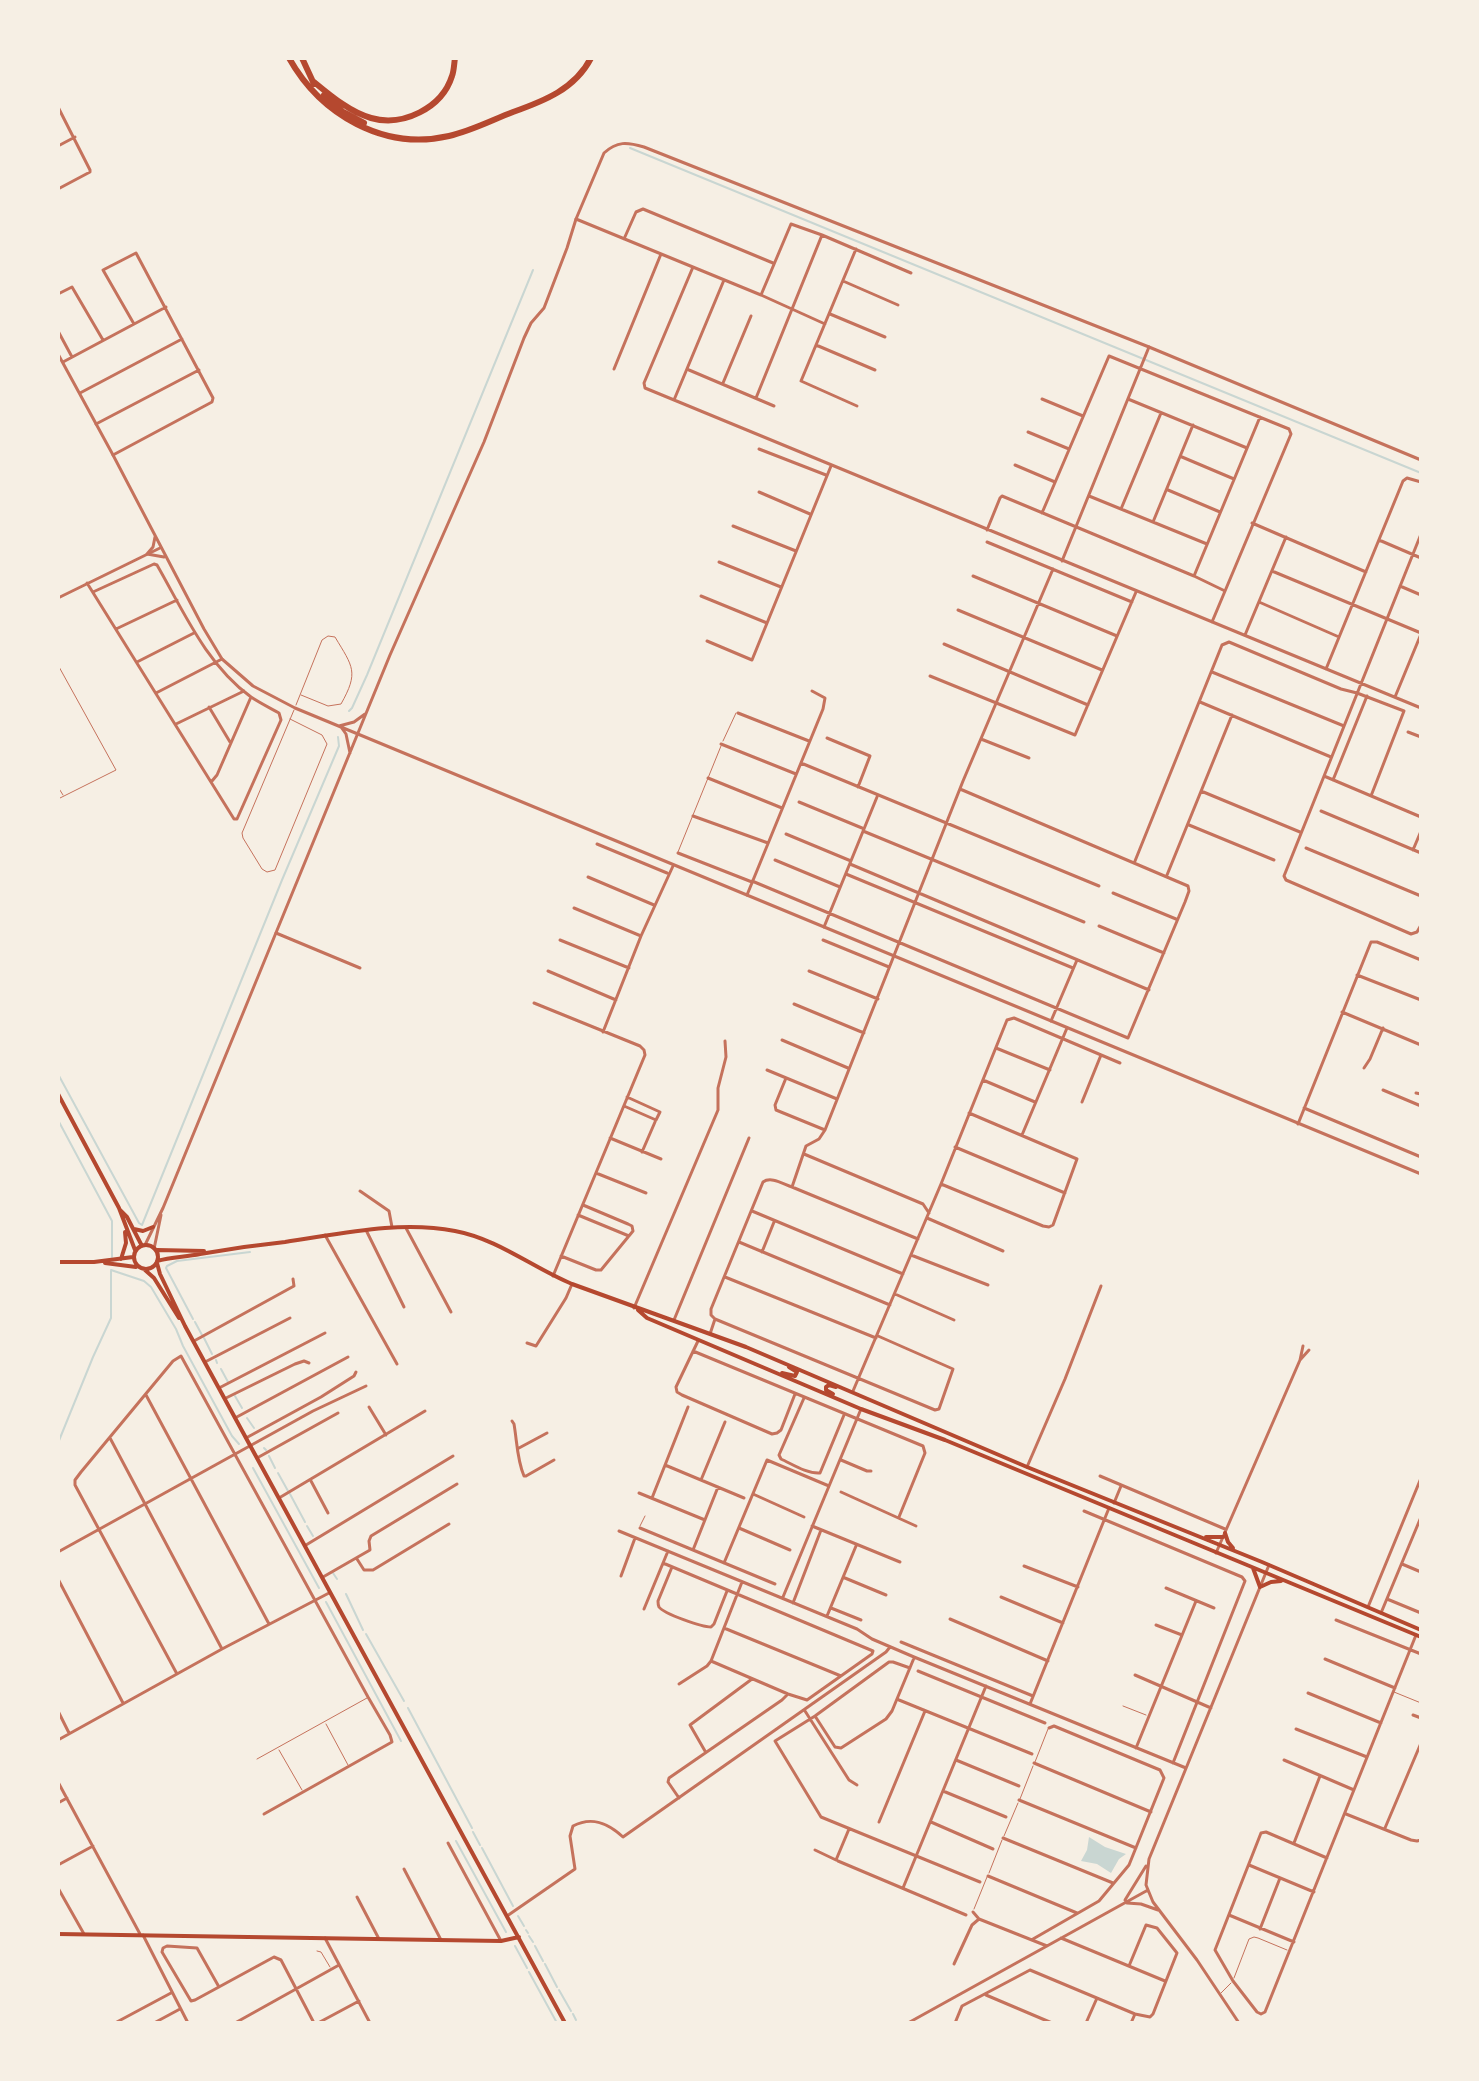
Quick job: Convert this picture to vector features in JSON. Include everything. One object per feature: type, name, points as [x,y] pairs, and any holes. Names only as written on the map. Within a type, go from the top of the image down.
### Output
[{"type":"highway","points":[[289,58],[330,107],[354,123],[396,138],[423,139],[447,136],[536,104],[570,85],[582,74],[591,58]]},
{"type":"highway","points":[[302,58],[314,82],[335,106],[364,123]]},
{"type":"highway","points":[[314,82],[340,103],[370,118],[404,119],[421,112],[440,97],[452,77],[455,58]]},
{"type":"main road","points":[[58,1094],[119,1208],[144,1245],[155,1249],[215,1251]]},
{"type":"main road","points":[[119,1208],[139,1268]]},
{"type":"main road","points":[[120,1260],[126,1243],[122,1218]]},
{"type":"main road","points":[[134,1229],[143,1231],[153,1227]]},
{"type":"main road","points":[[145,1270],[157,1262],[215,1251],[366,1230],[445,1229],[470,1235],[572,1284],[773,1358],[1421,1630]]},
{"type":"main road","points":[[135,1250],[144,1245]]},
{"type":"main road","points":[[155,1249],[160,1274],[185,1326]]},
{"type":"main road","points":[[58,1262],[133,1257]]},
{"type":"main road","points":[[94,1262],[145,1270],[154,1278],[185,1326],[565,2023]]},
{"type":"main road","points":[[635,1308],[647,1318],[861,1409],[945,1440],[1418,1636]]},
{"type":"main road","points":[[766,1369],[793,1376],[796,1374],[773,1358]]},
{"type":"main road","points":[[846,1402],[826,1387],[829,1385],[852,1391]]},
{"type":"main road","points":[[1195,1535],[1214,1539],[1225,1533],[1235,1551]]},
{"type":"main road","points":[[1253,1568],[1260,1587],[1283,1580]]},
{"type":"main road","points":[[58,1934],[501,1941],[519,1937]]},
{"type":"street","points":[[58,107],[90,168],[90,172],[58,189]]},
{"type":"street","points":[[58,146],[75,137]]},
{"type":"street","points":[[144,1245],[163,1208],[411,606],[484,442],[524,338],[531,323],[544,308],[576,219],[604,153],[612,146],[631,143],[1149,347],[1421,460]]},
{"type":"street","points":[[624,239],[636,212],[643,209],[773,263]]},
{"type":"street","points":[[576,219],[825,324]]},
{"type":"street","points":[[761,295],[791,224],[911,273]]},
{"type":"street","points":[[756,398],[822,235]]},
{"type":"street","points":[[856,249],[801,381],[857,406]]},
{"type":"street","points":[[113,455],[213,400],[137,254],[103,270],[134,324]]},
{"type":"street","points":[[614,369],[661,254]]},
{"type":"street","points":[[693,267],[643,385],[831,466],[1421,708]]},
{"type":"street","points":[[674,400],[724,280]]},
{"type":"street","points":[[843,281],[898,305]]},
{"type":"street","points":[[58,294],[72,287],[103,340]]},
{"type":"street","points":[[62,362],[166,307]]},
{"type":"street","points":[[829,314],[885,337]]},
{"type":"street","points":[[722,384],[751,316]]},
{"type":"street","points":[[58,331],[72,357]]},
{"type":"street","points":[[80,394],[182,339]]},
{"type":"street","points":[[816,345],[875,370]]},
{"type":"street","points":[[1062,561],[1149,347]]},
{"type":"street","points":[[58,354],[204,629],[222,659],[253,686],[295,708],[1421,1174]]},
{"type":"street","points":[[1042,513],[1109,356],[1289,429],[1291,431],[1212,622]]},
{"type":"street","points":[[688,369],[774,406]]},
{"type":"street","points":[[96,424],[199,370]]},
{"type":"street","points":[[1042,399],[1083,416]]},
{"type":"street","points":[[1128,399],[1247,448]]},
{"type":"street","points":[[1121,509],[1161,412]]},
{"type":"street","points":[[1194,576],[1260,417]]},
{"type":"street","points":[[1153,522],[1193,425]]},
{"type":"street","points":[[1028,432],[1069,449]]},
{"type":"street","points":[[759,449],[827,476]]},
{"type":"street","points":[[1181,457],[1234,479]]},
{"type":"street","points":[[1015,465],[1055,482]]},
{"type":"street","points":[[707,641],[752,660],[831,466]]},
{"type":"street","points":[[1326,669],[1403,481],[1411,478],[1421,482]]},
{"type":"street","points":[[1167,490],[1220,512]]},
{"type":"street","points":[[759,492],[811,514]]},
{"type":"street","points":[[987,530],[1002,496],[1225,591]]},
{"type":"street","points":[[1089,496],[1207,544]]},
{"type":"street","points":[[1252,523],[1366,572]]},
{"type":"street","points":[[733,526],[796,551]]},
{"type":"street","points":[[1421,534],[1284,876],[1286,880],[1411,934],[1417,932],[1421,925]]},
{"type":"street","points":[[147,554],[153,547],[155,537]]},
{"type":"street","points":[[1245,635],[1286,537]]},
{"type":"street","points":[[1379,540],[1421,558]]},
{"type":"street","points":[[987,542],[1132,602]]},
{"type":"street","points":[[58,598],[160,548]]},
{"type":"street","points":[[147,554],[166,557]]},
{"type":"street","points":[[719,562],[781,587]]},
{"type":"street","points":[[87,583],[234,819],[239,817],[281,720],[279,713],[251,697],[215,663],[194,633],[157,565],[93,592]]},
{"type":"street","points":[[792,1187],[809,1143],[819,1139],[825,1130],[931,860],[1053,569]]},
{"type":"street","points":[[1272,571],[1421,634],[1395,697]]},
{"type":"street","points":[[973,576],[1117,636]]},
{"type":"street","points":[[1400,586],[1421,595]]},
{"type":"street","points":[[930,676],[1075,735],[1136,591]]},
{"type":"street","points":[[701,596],[767,623]]},
{"type":"street","points":[[116,629],[177,600]]},
{"type":"street","points":[[1259,602],[1339,637]]},
{"type":"street","points":[[958,610],[1103,670]]},
{"type":"street","points":[[137,662],[194,633]]},
{"type":"street","points":[[1134,862],[1222,645],[1229,642],[1341,689],[1404,711],[1371,796]]},
{"type":"street","points":[[944,644],[1088,705]]},
{"type":"street","points":[[156,693],[222,659]]},
{"type":"street","points":[[1212,672],[1344,726]]},
{"type":"street","points":[[176,724],[244,691]]},
{"type":"street","points":[[747,895],[825,701],[812,691]]},
{"type":"street","points":[[1333,780],[1367,696]]},
{"type":"street","points":[[212,781],[251,697]]},
{"type":"street","points":[[1200,702],[1331,757]]},
{"type":"street","points":[[209,707],[231,742]]},
{"type":"street","points":[[342,727],[368,711]]},
{"type":"street","points":[[738,713],[810,741]]},
{"type":"street","points":[[1167,875],[1232,715]]},
{"type":"street","points":[[342,727],[350,753]]},
{"type":"street","points":[[1408,732],[1421,737]]},
{"type":"street","points":[[827,738],[870,756],[858,787]]},
{"type":"street","points":[[981,739],[1029,758]]},
{"type":"street","points":[[721,744],[796,774]]},
{"type":"street","points":[[801,763],[1099,886]]},
{"type":"street","points":[[1324,776],[1421,817]]},
{"type":"street","points":[[708,778],[782,808]]},
{"type":"street","points":[[678,853],[1128,1038],[1178,919],[1188,886],[960,789]]},
{"type":"street","points":[[1201,791],[1300,832]]},
{"type":"street","points":[[824,927],[877,796]]},
{"type":"street","points":[[799,802],[1084,922]]},
{"type":"street","points":[[1321,811],[1421,853]]},
{"type":"street","points":[[693,816],[768,843]]},
{"type":"street","points":[[1187,824],[1274,860]]},
{"type":"street","points":[[1413,850],[1421,831]]},
{"type":"street","points":[[786,834],[1149,990]]},
{"type":"street","points":[[597,844],[668,874]]},
{"type":"street","points":[[1306,848],[1421,896]]},
{"type":"street","points":[[775,860],[840,887]]},
{"type":"street","points":[[603,1032],[673,864]]},
{"type":"street","points":[[846,874],[1073,968]]},
{"type":"street","points":[[588,877],[655,905]]},
{"type":"street","points":[[1113,893],[1178,919]]},
{"type":"street","points":[[574,908],[641,936]]},
{"type":"street","points":[[1099,926],[1164,953]]},
{"type":"street","points":[[276,933],[360,968]]},
{"type":"street","points":[[560,940],[629,968]]},
{"type":"street","points":[[823,940],[891,968]]},
{"type":"street","points":[[1298,1124],[1371,942],[1421,960]]},
{"type":"street","points":[[1051,1021],[1077,960]]},
{"type":"street","points":[[548,971],[616,1000]]},
{"type":"street","points":[[809,971],[878,999]]},
{"type":"street","points":[[1357,975],[1421,1000]]},
{"type":"street","points":[[534,1003],[640,1046],[645,1055],[553,1276]]},
{"type":"street","points":[[794,1004],[864,1033]]},
{"type":"street","points":[[1342,1012],[1421,1045]]},
{"type":"street","points":[[852,1391],[928,1216],[1007,1020],[1010,1018],[1120,1063]]},
{"type":"street","points":[[1022,1135],[1067,1028]]},
{"type":"street","points":[[1364,1068],[1383,1028]]},
{"type":"street","points":[[782,1040],[850,1068]]},
{"type":"street","points":[[635,1308],[718,1110],[718,1088],[726,1057],[725,1041]]},
{"type":"street","points":[[996,1048],[1050,1070]]},
{"type":"street","points":[[1082,1102],[1101,1055]]},
{"type":"street","points":[[767,1070],[837,1100]]},
{"type":"street","points":[[786,1078],[775,1105],[776,1110],[825,1130]]},
{"type":"street","points":[[983,1080],[1036,1102]]},
{"type":"street","points":[[1383,1090],[1421,1106]]},
{"type":"street","points":[[627,1097],[660,1112],[642,1152]]},
{"type":"street","points":[[624,1106],[656,1120]]},
{"type":"street","points":[[1304,1108],[1421,1157]]},
{"type":"street","points":[[941,1184],[1049,1227],[1053,1225],[1077,1162],[1075,1157],[969,1113]]},
{"type":"street","points":[[610,1138],[661,1159]]},
{"type":"street","points":[[674,1320],[749,1138]]},
{"type":"street","points":[[955,1147],[1065,1193]]},
{"type":"street","points":[[804,1154],[923,1204],[928,1216],[1003,1251]]},
{"type":"street","points":[[596,1173],[646,1193]]},
{"type":"street","points":[[725,1277],[953,1369],[939,1409],[935,1410],[711,1315],[711,1309],[766,1180],[792,1187],[918,1239]]},
{"type":"street","points":[[360,1191],[389,1211],[392,1228]]},
{"type":"street","points":[[561,1256],[601,1270],[633,1231],[632,1226],[583,1205]]},
{"type":"street","points":[[155,1249],[163,1208]]},
{"type":"street","points":[[752,1211],[903,1274]]},
{"type":"street","points":[[578,1215],[629,1236]]},
{"type":"street","points":[[762,1252],[775,1221]]},
{"type":"street","points":[[406,1228],[451,1312]]},
{"type":"street","points":[[366,1230],[404,1307]]},
{"type":"street","points":[[325,1235],[397,1364]]},
{"type":"street","points":[[739,1242],[890,1305]]},
{"type":"street","points":[[911,1255],[988,1285]]},
{"type":"street","points":[[194,1341],[294,1286],[293,1279]]},
{"type":"street","points":[[527,1343],[536,1346],[572,1284]]},
{"type":"street","points":[[1027,1467],[1101,1286]]},
{"type":"street","points":[[895,1294],[954,1320]]},
{"type":"street","points":[[205,1362],[290,1318]]},
{"type":"street","points":[[710,1334],[715,1319]]},
{"type":"street","points":[[219,1388],[325,1333]]},
{"type":"street","points":[[699,1339],[676,1387],[677,1392],[772,1434],[781,1430],[795,1394]]},
{"type":"street","points":[[1216,1553],[1300,1360],[1303,1346]]},
{"type":"street","points":[[1300,1360],[1309,1350]]},
{"type":"street","points":[[693,1351],[923,1446],[925,1453],[899,1517]]},
{"type":"street","points":[[177,1674],[75,1480],[173,1361],[181,1356],[392,1742],[264,1814]]},
{"type":"street","points":[[235,1418],[348,1357]]},
{"type":"street","points":[[225,1399],[295,1364],[309,1363]]},
{"type":"street","points":[[246,1438],[347,1382],[356,1372]]},
{"type":"street","points":[[58,1552],[313,1411],[366,1386]]},
{"type":"street","points":[[146,1395],[269,1624]]},
{"type":"street","points":[[804,1398],[779,1455],[800,1468],[820,1473],[844,1415]]},
{"type":"street","points":[[369,1407],[386,1435]]},
{"type":"street","points":[[652,1498],[688,1407]]},
{"type":"street","points":[[782,1599],[861,1409]]},
{"type":"street","points":[[279,1498],[425,1411]]},
{"type":"street","points":[[257,1458],[338,1413]]},
{"type":"street","points":[[512,1421],[524,1476],[554,1460]]},
{"type":"street","points":[[701,1480],[725,1422]]},
{"type":"street","points":[[519,1448],[547,1433]]},
{"type":"street","points":[[110,1438],[222,1649]]},
{"type":"street","points":[[306,1545],[453,1456]]},
{"type":"street","points":[[724,1563],[767,1460],[829,1486]]},
{"type":"street","points":[[840,1460],[871,1471]]},
{"type":"street","points":[[665,1465],[744,1498]]},
{"type":"street","points":[[1100,1476],[1225,1533]]},
{"type":"street","points":[[1368,1607],[1421,1478]]},
{"type":"street","points":[[310,1480],[328,1513]]},
{"type":"street","points":[[323,1577],[370,1550],[371,1536],[457,1484]]},
{"type":"street","points":[[1114,1503],[1121,1486]]},
{"type":"street","points":[[693,1550],[718,1487]]},
{"type":"street","points":[[841,1492],[916,1526]]},
{"type":"street","points":[[639,1493],[705,1520]]},
{"type":"street","points":[[753,1494],[804,1517]]},
{"type":"street","points":[[1030,1704],[1109,1508]]},
{"type":"street","points":[[1084,1511],[1242,1577],[1245,1581],[1244,1595],[1173,1763]]},
{"type":"street","points":[[1381,1613],[1421,1517]]},
{"type":"street","points":[[357,1559],[364,1570],[373,1570],[449,1524]]},
{"type":"street","points":[[812,1526],[900,1562]]},
{"type":"street","points":[[640,1528],[775,1584]]},
{"type":"street","points":[[739,1528],[790,1550]]},
{"type":"street","points":[[793,1603],[821,1530]]},
{"type":"street","points":[[619,1531],[827,1616],[890,1647],[1186,1768]]},
{"type":"street","points":[[1414,1533],[1421,1536]]},
{"type":"street","points":[[621,1576],[635,1538]]},
{"type":"street","points":[[1177,1551],[1182,1538]]},
{"type":"street","points":[[1187,1555],[1192,1543]]},
{"type":"street","points":[[827,1616],[857,1545]]},
{"type":"street","points":[[644,1609],[668,1551]]},
{"type":"street","points":[[663,1563],[872,1649],[872,1654],[805,1700],[711,1661]]},
{"type":"street","points":[[1401,1564],[1421,1572]]},
{"type":"street","points":[[1123,1903],[1148,1863],[1269,1565]]},
{"type":"street","points":[[1024,1566],[1078,1587]]},
{"type":"street","points":[[672,1567],[658,1605],[702,1627],[714,1624],[727,1590]]},
{"type":"street","points":[[843,1578],[886,1595]]},
{"type":"street","points":[[58,1579],[123,1703]]},
{"type":"street","points":[[679,1684],[711,1661],[742,1582]]},
{"type":"street","points":[[1166,1588],[1214,1608]]},
{"type":"street","points":[[58,1740],[331,1592]]},
{"type":"street","points":[[1244,1595],[1255,1599]]},
{"type":"street","points":[[1001,1597],[1063,1623]]},
{"type":"street","points":[[1387,1599],[1421,1613]]},
{"type":"street","points":[[1136,1748],[1196,1601]]},
{"type":"street","points":[[830,1608],[861,1620]]},
{"type":"street","points":[[950,1619],[1048,1661]]},
{"type":"street","points":[[1336,1620],[1421,1654]]},
{"type":"street","points":[[1156,1625],[1182,1635]]},
{"type":"street","points":[[724,1628],[841,1676]]},
{"type":"street","points":[[1327,1858],[1263,1832],[1249,1865],[1215,1950],[1233,1981],[1261,2014],[1265,2012],[1418,1636]]},
{"type":"street","points":[[901,1642],[1033,1696]]},
{"type":"street","points":[[507,1916],[575,1869],[570,1836],[573,1826],[585,1821],[600,1822],[623,1837],[890,1647]]},
{"type":"street","points":[[815,1716],[835,1747],[841,1748],[886,1719],[914,1657]]},
{"type":"street","points":[[1325,1659],[1394,1690]]},
{"type":"street","points":[[910,1668],[889,1662],[775,1741],[821,1817],[980,1882]]},
{"type":"street","points":[[918,1671],[1045,1723]]},
{"type":"street","points":[[1135,1675],[1211,1708]]},
{"type":"street","points":[[706,1752],[690,1725],[752,1679]]},
{"type":"street","points":[[903,1888],[986,1686]]},
{"type":"street","points":[[1308,1693],[1381,1723]]},
{"type":"street","points":[[679,1798],[668,1782],[669,1778],[788,1694]]},
{"type":"street","points":[[897,1699],[1032,1754]]},
{"type":"street","points":[[804,1710],[849,1780],[857,1785]]},
{"type":"street","points":[[58,1711],[70,1733]]},
{"type":"street","points":[[879,1822],[925,1711]]},
{"type":"street","points":[[1413,1715],[1421,1718]]},
{"type":"street","points":[[1033,1939],[1099,1901],[1129,1865],[1164,1778],[1160,1770],[1054,1726],[1049,1728]]},
{"type":"street","points":[[1296,1729],[1367,1758]]},
{"type":"street","points":[[1385,1828],[1421,1743]]},
{"type":"street","points":[[956,1760],[1019,1786]]},
{"type":"street","points":[[1284,1760],[1354,1790]]},
{"type":"street","points":[[1034,1763],[1151,1812]]},
{"type":"street","points":[[1294,1843],[1320,1775]]},
{"type":"street","points":[[58,1782],[188,2023]]},
{"type":"street","points":[[943,1791],[1006,1817]]},
{"type":"street","points":[[58,1803],[67,1798]]},
{"type":"street","points":[[1019,1800],[1136,1848]]},
{"type":"street","points":[[1345,1813],[1421,1840]]},
{"type":"street","points":[[931,1822],[993,1849]]},
{"type":"street","points":[[837,1861],[849,1829]]},
{"type":"street","points":[[1003,1838],[1113,1883]]},
{"type":"street","points":[[448,1843],[501,1941]]},
{"type":"street","points":[[58,1865],[93,1846]]},
{"type":"street","points":[[815,1850],[966,1915]]},
{"type":"street","points":[[1148,1863],[1148,1890],[1159,1910],[1239,2023]]},
{"type":"street","points":[[1249,1865],[1314,1892]]},
{"type":"street","points":[[404,1869],[441,1940]]},
{"type":"street","points":[[988,1876],[1077,1913]]},
{"type":"street","points":[[1260,1929],[1280,1878]]},
{"type":"street","points":[[58,1888],[84,1934]]},
{"type":"street","points":[[908,2023],[1148,1890]]},
{"type":"street","points":[[357,1897],[379,1939]]},
{"type":"street","points":[[1123,1903],[1141,1904],[1159,1910]]},
{"type":"street","points":[[973,1912],[979,1919],[1047,1946]]},
{"type":"street","points":[[1229,1915],[1294,1942]]},
{"type":"street","points":[[954,1964],[972,1925],[979,1919]]},
{"type":"street","points":[[955,2023],[962,2006],[1030,1970],[1135,2014],[1145,2017],[1153,2014],[1177,1953],[1157,1928],[1144,1926],[1129,1966]]},
{"type":"street","points":[[325,1938],[370,2023]]},
{"type":"street","points":[[1061,1938],[1166,1981]]},
{"type":"street","points":[[219,1987],[197,1948],[167,1946],[162,1952],[191,2001],[219,1987],[274,1957],[281,1960],[316,2023],[359,2001]]},
{"type":"street","points":[[235,2023],[339,1965]]},
{"type":"street","points":[[115,2023],[171,1993]]},
{"type":"street","points":[[984,1994],[1052,2023]]},
{"type":"street","points":[[1086,2023],[1097,1998]]},
{"type":"street","points":[[154,2023],[180,2009]]},
{"type":"street","points":[[1131,2023],[1135,2014]]},
{"type":"lane","points":[[290,719],[322,735],[327,744],[275,870],[267,872],[262,869],[242,833],[322,640],[328,636],[335,637],[352,673],[350,688],[341,704],[328,706],[301,695]]},
{"type":"lane","points":[[58,665],[116,770],[58,799]]},
{"type":"lane","points":[[678,853],[721,744],[734,714],[738,713]]},
{"type":"lane","points":[[58,787],[63,796]]},
{"type":"lane","points":[[640,1528],[645,1516]]},
{"type":"lane","points":[[1394,1690],[1421,1703]]},
{"type":"lane","points":[[257,1759],[368,1697]]},
{"type":"lane","points":[[1123,1706],[1149,1716]]},
{"type":"lane","points":[[324,1721],[349,1767]]},
{"type":"lane","points":[[973,1912],[1049,1728]]},
{"type":"lane","points":[[277,1748],[303,1793]]},
{"type":"lane","points":[[1220,1993],[1233,1981],[1249,1939],[1258,1938],[1290,1951]]},
{"type":"lane","points":[[317,1951],[321,1952],[332,1970]]},
{"type":"shaded area","points":[[1089,1837],[1105,1847],[1126,1854],[1111,1873],[1097,1864],[1081,1861]]},
{"type":"waterway","points":[[630,148],[1421,473]]},
{"type":"waterway","points":[[349,711],[367,675],[533,270]]},
{"type":"waterway","points":[[142,1225],[339,746],[338,737]]},
{"type":"waterway","points":[[58,1074],[142,1225]]},
{"type":"waterway","points":[[58,1120],[112,1221],[112,1257]]},
{"type":"waterway","points":[[193,1319],[167,1266],[177,1261],[250,1252]]},
{"type":"waterway","points":[[111,1270],[144,1281],[151,1287],[239,1444]]},
{"type":"waterway","points":[[58,1443],[111,1318],[111,1271]]},
{"type":"waterway","points":[[195,1322],[202,1335]]},
{"type":"waterway","points":[[204,1338],[212,1354]]},
{"type":"waterway","points":[[221,1369],[228,1382]]},
{"type":"waterway","points":[[235,1396],[242,1408]]},
{"type":"waterway","points":[[247,1418],[254,1428]]},
{"type":"waterway","points":[[269,1456],[275,1468]]},
{"type":"waterway","points":[[253,1468],[319,1588]]},
{"type":"waterway","points":[[278,1473],[288,1491]]},
{"type":"waterway","points":[[290,1494],[305,1522]]},
{"type":"waterway","points":[[307,1526],[313,1536]]},
{"type":"waterway","points":[[333,1573],[337,1579]]},
{"type":"waterway","points":[[346,1594],[363,1630]]},
{"type":"waterway","points":[[326,1602],[401,1741]]},
{"type":"waterway","points":[[366,1634],[404,1701]]},
{"type":"waterway","points":[[408,1708],[472,1828]]},
{"type":"waterway","points":[[473,1832],[480,1845]]},
{"type":"waterway","points":[[456,1841],[506,1932]]},
{"type":"waterway","points":[[482,1848],[513,1906]]},
{"type":"waterway","points":[[518,1916],[524,1926]]},
{"type":"waterway","points":[[529,1936],[533,1942]]},
{"type":"waterway","points":[[515,1946],[527,1968]]},
{"type":"waterway","points":[[535,1946],[543,1961]]},
{"type":"waterway","points":[[545,1964],[557,1987]]},
{"type":"waterway","points":[[529,1972],[557,2023]]},
{"type":"waterway","points":[[559,1990],[571,2011]]},
{"type":"waterway","points":[[573,2014],[576,2020]]}]
